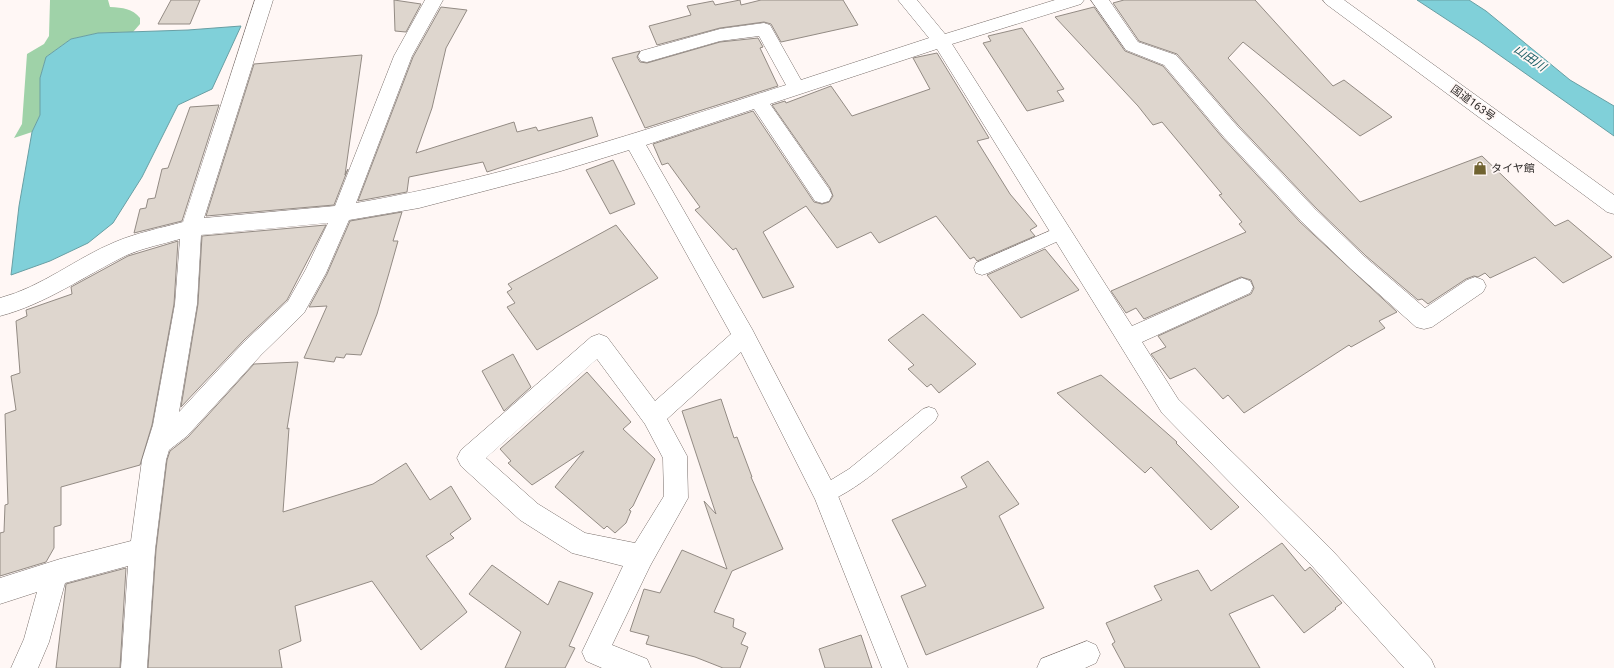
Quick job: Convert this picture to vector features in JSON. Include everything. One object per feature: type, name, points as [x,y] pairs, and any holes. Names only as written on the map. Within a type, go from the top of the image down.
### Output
[{"type":"main road","points":[[134,668],[142,550],[154,460],[167,418],[186,304],[191,228],[264,0]]},
{"type":"main road","points":[[160,443],[178,428],[253,348],[296,307],[315,273],[342,213],[403,56],[434,0]]},
{"type":"main road","points":[[907,0],[941,41],[1170,406],[1322,558],[1422,668]]},
{"type":"main road","points":[[0,307],[15,303],[61,281],[122,248],[191,228],[342,213],[419,200],[561,163],[634,141],[941,41],[1075,0]]},
{"type":"main road","points":[[1100,0],[1132,46],[1170,60],[1230,131],[1308,215],[1358,263],[1424,320],[1475,286]]},
{"type":"main road","name":"国道163号","points":[[1332,0],[1614,206]]},
{"type":"main road","points":[[647,56],[720,35],[764,28],[797,88]]},
{"type":"main road","points":[[758,100],[822,195]]},
{"type":"main road","points":[[634,141],[744,336],[825,494],[895,668]]},
{"type":"main road","points":[[1127,338],[1242,287]]},
{"type":"main road","points":[[653,417],[744,336]]},
{"type":"main road","points":[[638,668],[591,660],[641,557],[676,498],[676,456],[653,417],[599,344],[469,458],[529,512],[581,544],[641,557]]},
{"type":"main road","points":[[0,591],[142,550]]},
{"type":"main road","points":[[24,668],[36,642],[55,574]]},
{"type":"main road","points":[[1050,668],[1087,654]]},
{"type":"lane","points":[[982,268],[1061,232]]},
{"type":"lane","points":[[825,494],[856,475],[929,415]]},
{"type":"green space","points":[[50,0],[108,0],[110,7],[123,8],[134,12],[140,18],[140,24],[133,32],[98,33],[71,39],[46,57],[40,78],[40,115],[32,132],[14,138],[22,124],[27,54],[44,44],[49,36]]},
{"type":"water","name":"山田川","points":[[1417,0],[1469,0],[1486,11],[1570,80],[1614,106],[1614,136],[1478,40]]},
{"type":"water","points":[[241,26],[212,89],[178,105],[142,177],[113,223],[88,243],[50,261],[11,275],[19,206],[32,132],[40,115],[40,78],[46,57],[71,39],[98,33],[188,30]]},
{"type":"building","points":[[171,0],[200,0],[190,24],[158,24]]},
{"type":"building","points":[[394,0],[421,4],[406,32],[395,31]]},
{"type":"building","points":[[740,0],[741,5],[761,0],[843,0],[858,25],[781,42],[771,24],[764,22],[720,28],[657,45],[649,26],[691,15],[687,6],[713,1],[715,5]]},
{"type":"building","points":[[1124,0],[1255,0],[1333,86],[1344,80],[1392,117],[1360,136],[1243,42],[1228,58],[1360,202],[1482,156],[1555,226],[1568,220],[1612,257],[1563,283],[1535,257],[1490,278],[1485,273],[1478,277],[1474,276],[1466,279],[1428,304],[1422,299],[1418,300],[1366,256],[1316,208],[1238,125],[1177,54],[1139,41],[1113,3]]},
{"type":"building","points":[[441,7],[467,10],[446,48],[432,108],[416,153],[514,122],[517,132],[536,127],[538,131],[592,117],[598,136],[487,172],[483,162],[409,177],[407,192],[358,201],[413,57]]},
{"type":"building","points":[[1094,7],[1125,51],[1163,66],[1222,137],[1300,222],[1397,312],[1379,321],[1385,328],[1351,347],[1349,345],[1244,413],[1228,395],[1223,399],[1195,368],[1170,379],[1151,354],[1166,347],[1158,336],[1251,294],[1254,288],[1251,280],[1241,277],[1144,319],[1136,308],[1126,313],[1111,291],[1246,232],[1239,224],[1242,222],[1219,195],[1222,194],[1162,122],[1153,125],[1138,106],[1055,17]]},
{"type":"building","points":[[1022,28],[1064,89],[1057,91],[1064,101],[1027,111],[983,43],[991,41],[988,36]]},
{"type":"building","points":[[758,38],[763,47],[760,48],[778,86],[645,128],[612,58],[640,51],[637,57],[640,62],[647,63],[720,42]]},
{"type":"building","points":[[937,53],[989,138],[977,141],[1010,194],[1037,226],[1030,230],[1035,236],[977,261],[974,257],[970,259],[936,216],[879,243],[871,232],[837,248],[806,206],[763,232],[794,287],[763,298],[736,248],[733,250],[695,210],[700,207],[668,163],[662,165],[653,144],[753,111],[814,202],[822,204],[829,202],[833,196],[830,188],[772,105],[785,101],[786,103],[831,86],[852,116],[930,89],[913,58]]},
{"type":"building","points":[[362,55],[345,175],[348,169],[334,205],[206,216],[254,64]]},
{"type":"building","points":[[219,105],[182,221],[134,233],[140,209],[146,208],[148,199],[155,198],[162,169],[168,168],[190,107]]},
{"type":"building","points":[[613,160],[635,204],[610,214],[586,170]]},
{"type":"building","points":[[402,212],[393,241],[398,241],[389,273],[377,314],[361,355],[346,354],[344,358],[336,357],[334,362],[304,358],[327,306],[309,307],[327,274],[350,221]]},
{"type":"building","points":[[326,225],[287,300],[244,340],[181,407],[198,304],[202,236]]},
{"type":"building","points":[[616,225],[658,278],[537,350],[507,307],[515,303],[507,292],[512,289],[508,284]]},
{"type":"building","points":[[178,241],[174,304],[152,425],[140,465],[61,487],[61,525],[54,527],[54,548],[46,562],[0,576],[0,533],[4,532],[5,505],[8,504],[5,414],[16,410],[11,376],[20,373],[16,321],[27,316],[26,310],[72,294],[71,287],[128,256]]},
{"type":"building","points":[[1045,249],[1079,290],[1021,318],[987,275]]},
{"type":"building","points":[[923,314],[976,364],[939,393],[931,384],[927,387],[908,369],[914,365],[888,340]]},
{"type":"building","points":[[513,354],[531,387],[504,411],[482,371]]},
{"type":"building","points":[[298,362],[287,429],[289,428],[283,512],[373,484],[406,463],[430,500],[451,486],[471,519],[450,534],[454,538],[426,556],[467,612],[421,650],[372,581],[295,606],[301,641],[279,650],[282,668],[148,668],[156,550],[167,460],[170,451],[188,437],[254,364]]},
{"type":"building","points":[[587,372],[631,422],[623,429],[655,459],[633,506],[629,510],[631,511],[626,523],[615,533],[607,526],[604,529],[555,487],[584,451],[532,485],[508,463],[511,461],[500,449]]},
{"type":"building","points":[[1101,375],[1177,442],[1176,443],[1239,507],[1211,530],[1151,467],[1145,473],[1057,393]]},
{"type":"building","points":[[721,399],[734,438],[737,437],[751,477],[783,549],[732,571],[714,612],[734,619],[733,627],[746,633],[741,644],[748,647],[740,668],[723,668],[695,657],[646,644],[649,636],[630,631],[644,589],[660,593],[682,550],[727,569],[704,501],[716,514],[682,411]]},
{"type":"building","points":[[988,461],[1019,504],[999,516],[1044,608],[926,655],[901,596],[926,586],[892,520],[967,487],[961,477]]},
{"type":"building","points":[[1282,543],[1305,571],[1310,567],[1342,603],[1335,608],[1336,609],[1304,633],[1273,595],[1229,614],[1260,668],[1125,668],[1112,644],[1115,642],[1106,623],[1162,600],[1154,586],[1198,570],[1211,591]]},
{"type":"building","points":[[492,565],[548,605],[559,581],[593,593],[569,646],[575,648],[565,668],[505,668],[521,632],[469,594]]},
{"type":"building","points":[[126,568],[120,668],[56,668],[66,584]]},
{"type":"building","points":[[861,635],[872,668],[825,668],[819,649]]},
{"type":"place","name":"タイヤ館","points":[[1480,168]]}]
